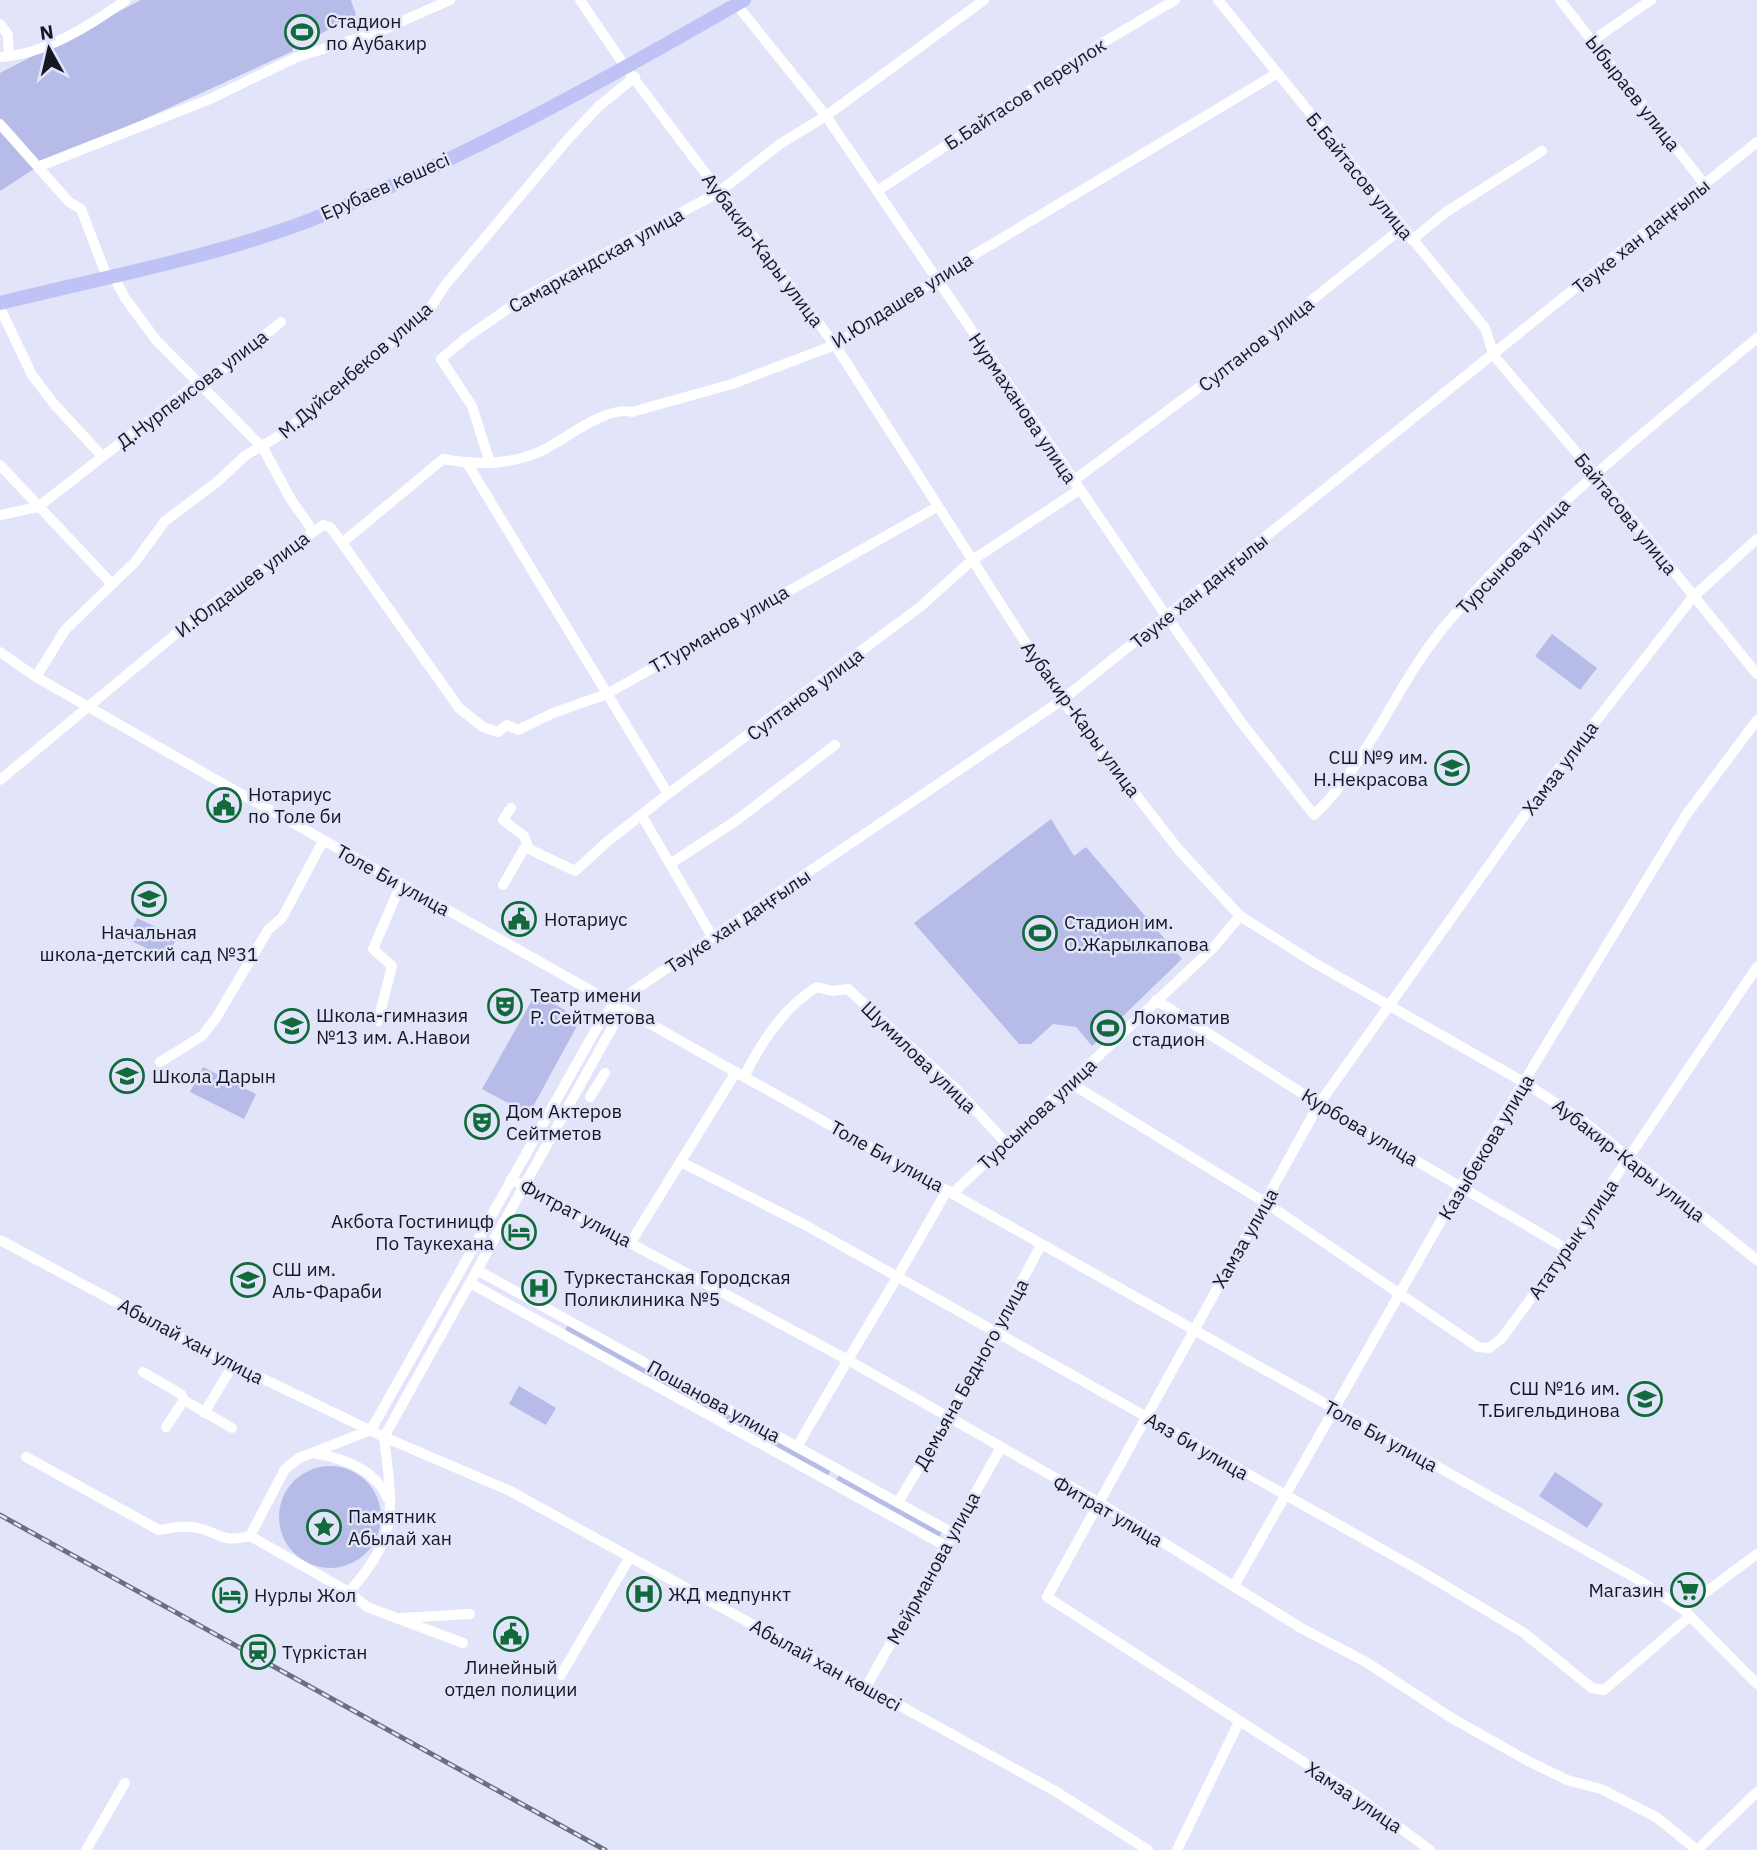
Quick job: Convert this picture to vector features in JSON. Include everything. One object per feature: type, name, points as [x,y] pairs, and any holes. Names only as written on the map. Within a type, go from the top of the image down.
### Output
[{"type":"main road","name":"Ерубаев көшесі","points":[[0,305],[198,256],[313,219],[428,168],[630,72],[738,2]]},
{"type":"street","points":[[0,24],[8,35],[5,57],[53,43],[126,0]]},
{"type":"street","points":[[40,166],[211,99],[297,57],[369,36],[450,0]]},
{"type":"street","name":"Аубакир-Кары улица","points":[[580,0],[630,72],[835,345],[1062,700],[1179,850],[1240,916],[1313,962],[1525,1083],[1583,1121],[1628,1158],[1658,1178],[1757,1260]]},
{"type":"street","name":"Самаркандская улица","points":[[490,463],[472,406],[441,359],[467,337],[525,297],[719,192],[780,144],[826,116],[984,0]]},
{"type":"street","name":"Б.Байтасов переулок","points":[[877,191],[1104,42],[1175,0]]},
{"type":"street","name":"Б.Байтасов улица","points":[[1218,0],[1485,328],[1494,356]]},
{"type":"street","name":"Ыбыраев улица","points":[[1560,0],[1705,185]]},
{"type":"street","points":[[1592,41],[1651,0]]},
{"type":"street","name":"Нурмаханова улица","points":[[738,2],[826,116],[1167,617],[1241,722],[1314,815]]},
{"type":"street","name":"М.Дуйсенбеков улица","points":[[36,677],[65,629],[135,562],[165,521],[217,482],[246,455],[262,448],[294,425],[428,311],[446,284],[568,139],[630,72]]},
{"type":"street","name":"И.Юлдашев улица","points":[[0,780],[201,613],[313,531],[323,525],[331,528],[342,543],[443,458],[467,464],[490,463],[537,453],[590,422],[622,410],[632,412],[732,384],[835,345],[936,280],[1276,74]]},
{"type":"street","points":[[0,124],[40,166],[69,202],[81,209],[110,276],[125,298],[156,340],[262,448],[290,498],[313,531]]},
{"type":"street","name":"Тәуке хан даңғылы","points":[[371,1430],[599,1024],[614,1004],[1062,700],[1494,356],[1757,142]]},
{"type":"street","points":[[1412,240],[1446,212],[1542,151]]},
{"type":"street","name":"Султанов улица","points":[[511,808],[503,820],[524,836],[530,849],[575,871],[668,794],[920,607],[971,561],[1076,485],[1402,229]]},
{"type":"street","name":"Д.Нурпеисова улица","points":[[0,305],[32,375],[54,404],[102,456]]},
{"type":"street","name":"Д.Нурпеисова улица","points":[[0,515],[38,507],[102,456],[200,384],[210,380],[281,323]]},
{"type":"street","name":"Турсынова улица","points":[[1314,815],[1333,798],[1358,763],[1443,628],[1595,474],[1757,338]]},
{"type":"street","name":"Байтасова улица","points":[[1494,356],[1595,474],[1757,674]]},
{"type":"street","points":[[467,464],[668,794]]},
{"type":"street","points":[[0,465],[112,584]]},
{"type":"street","name":"Т.Турманов улица","points":[[342,543],[459,708],[483,727],[498,732],[507,725],[518,730],[553,713],[607,694],[937,507]]},
{"type":"street","name":"Хамза улица","points":[[1430,1850],[1358,1797],[1046,1597],[1319,1104],[1549,781],[1693,597],[1757,538]]},
{"type":"street","name":"Толе Би улица","points":[[0,652],[36,677],[323,841],[950,1191],[1041,1245],[1194,1327],[1335,1411],[1637,1579],[1686,1613],[1757,1684]]},
{"type":"street","name":"Казыбекова улица","points":[[1234,1586],[1460,1187],[1686,815],[1757,720]]},
{"type":"street","points":[[670,864],[737,820],[835,744]]},
{"type":"street","points":[[642,816],[713,938]]},
{"type":"street","points":[[160,1062],[202,1036],[216,1018],[268,930],[282,918],[323,841]]},
{"type":"street","points":[[503,885],[525,846],[530,849]]},
{"type":"street","points":[[378,1021],[392,966],[373,948],[401,884]]},
{"type":"street","name":"Турсынова улица","points":[[797,1447],[867,1324],[898,1280],[950,1191],[1072,1084],[1156,1000],[1214,947],[1240,916]]},
{"type":"street","name":"Ататурык улица","points":[[1398,1295],[1478,1347],[1489,1348],[1502,1338],[1567,1249],[1757,967]]},
{"type":"street","name":"Шумилова улица","points":[[631,1242],[681,1161],[773,1028],[802,996],[817,987],[832,991],[848,989],[957,1090],[1005,1142]]},
{"type":"street","name":"Курбова улица","points":[[1156,1000],[1319,1104],[1567,1249]]},
{"type":"street","points":[[349,1592],[375,1557],[391,1523],[392,1508],[384,1437],[613,1026],[614,1004]]},
{"type":"street","points":[[590,1097],[605,1073]]},
{"type":"street","points":[[1072,1084],[1266,1203],[1398,1295]]},
{"type":"street","name":"Аяз би улица","points":[[681,1161],[807,1226],[898,1280],[996,1332],[1286,1498],[1406,1563],[1524,1633],[1592,1688],[1604,1690],[1686,1613]]},
{"type":"street","name":"Фитрат улица","points":[[511,1179],[848,1360],[948,1420],[1098,1502],[1301,1628],[1366,1662],[1450,1717],[1528,1762],[1567,1780],[1601,1789],[1656,1818],[1697,1850]]},
{"type":"street","name":"Абылай хан улица","points":[[0,1240],[233,1365],[384,1437]]},
{"type":"street","name":"Демьяна Бедного улица","points":[[898,1502],[948,1420],[1041,1245]]},
{"type":"street","name":"Пошанова улица","points":[[477,1270],[951,1532]]},
{"type":"street","name":"Пошанова улица","points":[[470,1283],[944,1545]]},
{"type":"street","points":[[204,1413],[233,1365]]},
{"type":"street","points":[[142,1372],[232,1428]]},
{"type":"street","points":[[166,1427],[184,1400]]},
{"type":"street","points":[[250,1536],[285,1469],[313,1453],[371,1430]]},
{"type":"street","name":"Абылай хан көшесі","points":[[384,1437],[510,1491],[1055,1791],[1148,1850]]},
{"type":"street","name":"Мейрманова улица","points":[[866,1687],[1000,1449]]},
{"type":"street","points":[[313,1453],[338,1457],[373,1476],[386,1493],[392,1508]]},
{"type":"street","points":[[26,1457],[159,1530],[183,1526],[200,1528],[229,1541],[250,1536],[349,1592],[367,1607],[463,1643]]},
{"type":"street","points":[[1686,1613],[1757,1555]]},
{"type":"street","points":[[561,1675],[630,1557]]},
{"type":"street","points":[[397,1619],[470,1614]]},
{"type":"street","points":[[1177,1850],[1239,1722]]},
{"type":"street","points":[[86,1850],[125,1783]]},
{"type":"street","points":[[1697,1850],[1757,1793]]},
{"type":"shaded area","points":[[141,0],[351,0],[356,15],[292,49],[293,51],[31,171],[0,191],[0,73]]},
{"type":"shaded area","points":[[1552,634],[1597,668],[1580,690],[1535,656]]},
{"type":"shaded area","name":"Стадион им. О.Жарылкапова","points":[[1051,819],[1074,856],[1086,847],[1182,959],[1092,1046],[1076,1027],[1053,1024],[1031,1044],[1019,1044],[914,923]]},
{"type":"shaded area","points":[[137,918],[177,937],[167,958],[127,939]]},
{"type":"shaded area","points":[[536,993],[576,1017],[577,1026],[529,1114],[482,1089]]},
{"type":"shaded area","points":[[203,1067],[256,1094],[244,1119],[190,1092]]},
{"type":"shaded area","points":[[568,1325],[714,1406],[713,1411],[710,1413],[564,1332]]},
{"type":"shaded area","points":[[519,1386],[556,1408],[546,1425],[509,1404]]},
{"type":"shaded area","points":[[726,1412],[831,1470],[827,1477],[722,1419]]},
{"type":"shaded area","points":[[330,1466],[349,1470],[366,1481],[377,1498],[381,1517],[377,1536],[366,1553],[349,1564],[330,1568],[311,1564],[294,1553],[283,1536],[279,1517],[283,1498],[294,1481],[311,1470]]},
{"type":"shaded area","points":[[1555,1472],[1603,1504],[1587,1528],[1539,1496]]},
{"type":"shaded area","points":[[839,1475],[942,1532],[938,1539],[835,1482]]},
{"type":"railway","points":[[0,1515],[605,1850]]},
{"type":"place","name":"Стадион по Аубакир","points":[[302,32]]},
{"type":"place","name":"СШ №9 им. Н.Некрасова","points":[[1452,768]]},
{"type":"place","name":"Нотариус по Толе би","points":[[224,805]]},
{"type":"place","name":"Начальная школа-детский сад №31","points":[[149,899]]},
{"type":"place","name":"Нотариус","points":[[519,919]]},
{"type":"place","name":"Стадион им. О.Жарылкапова","points":[[1040,933]]},
{"type":"place","name":"Театр имени Р. Сейтметова","points":[[505,1006]]},
{"type":"place","name":"Школа-гимназия №13 им. А.Навои","points":[[292,1026]]},
{"type":"place","name":"Локоматив стадион","points":[[1108,1028]]},
{"type":"place","name":"Школа Дарын","points":[[127,1076]]},
{"type":"place","name":"Дом Актеров Сейтметов","points":[[482,1122]]},
{"type":"place","name":"Акбота Гостиницф По Таукехана","points":[[519,1232]]},
{"type":"place","name":"СШ им. Аль-Фараби","points":[[248,1280]]},
{"type":"place","name":"Туркестанская Городская Поликлиника №5","points":[[539,1288]]},
{"type":"place","name":"СШ №16 им. Т.Бигельдинова","points":[[1645,1399]]},
{"type":"place","name":"Памятник Абылай хан","points":[[324,1527]]},
{"type":"place","name":"Магазин","points":[[1688,1590]]},
{"type":"place","name":"ЖД медпункт","points":[[644,1594]]},
{"type":"place","name":"Нурлы Жол","points":[[230,1595]]},
{"type":"place","name":"Линейный отдел полиции","points":[[511,1634]]},
{"type":"place","name":"Түркістан","points":[[258,1652]]}]
